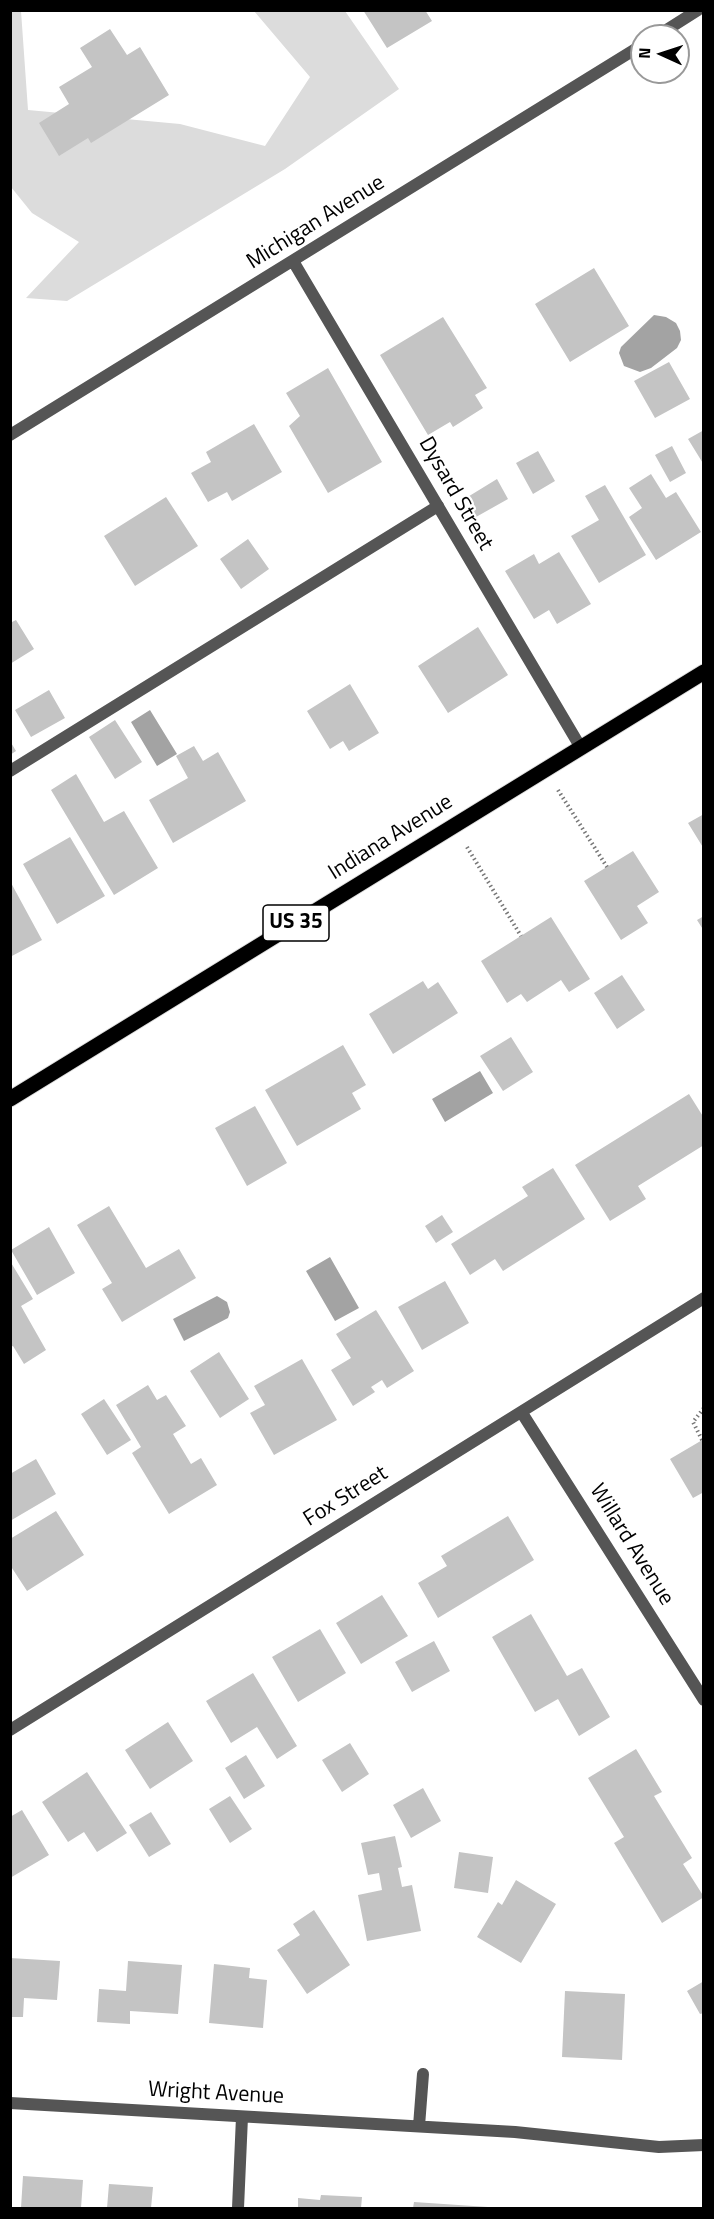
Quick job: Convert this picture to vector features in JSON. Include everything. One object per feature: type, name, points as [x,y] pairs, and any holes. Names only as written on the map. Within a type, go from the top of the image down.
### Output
[{"type":"main road","name":"Indiana Avenue","points":[[10,1099],[704,672]]},
{"type":"street","points":[[676,24],[698,10]]},
{"type":"street","name":"Michigan Avenue","points":[[10,435],[630,52]]},
{"type":"street","name":"Dysard Street","points":[[293,261],[581,748]]},
{"type":"street","points":[[10,771],[438,506]]},
{"type":"street","name":"Fox Street","points":[[10,1730],[704,1298]]},
{"type":"street","name":"Willard Avenue","points":[[522,1413],[704,1700]]},
{"type":"street","points":[[419,2126],[423,2074]]},
{"type":"street","name":"Wright Avenue","points":[[10,2103],[515,2132],[659,2147],[704,2145]]},
{"type":"street","points":[[238,2208],[242,2117]]},
{"type":"path","points":[[546,769],[607,867]]},
{"type":"path","points":[[454,826],[521,936]]},
{"type":"path","points":[[702,1440],[693,1422],[704,1408]]},
{"type":"shaded area","points":[[10,11],[21,11],[28,110],[180,124],[265,146],[310,77],[254,11],[345,11],[399,89],[285,169],[67,301],[26,298],[79,242],[32,213],[11,187]]},
{"type":"shaded area","points":[[654,315],[666,317],[676,323],[681,340],[677,348],[651,368],[640,372],[624,366],[619,353],[621,347]]},
{"type":"shaded area","points":[[150,710],[177,754],[157,766],[131,722]]},
{"type":"shaded area","points":[[480,1071],[493,1093],[445,1122],[432,1099]]},
{"type":"shaded area","points":[[330,1257],[359,1308],[335,1321],[306,1271]]},
{"type":"shaded area","points":[[217,1296],[227,1302],[230,1312],[228,1318],[184,1341],[173,1319]]},
{"type":"building","points":[[363,10],[425,10],[432,21],[387,48]]},
{"type":"building","points":[[110,29],[127,55],[140,47],[169,95],[91,143],[88,138],[59,156],[39,123],[69,104],[59,87],[92,67],[80,48]]},
{"type":"building","points":[[594,268],[629,326],[570,362],[535,304]]},
{"type":"building","points":[[443,317],[487,388],[475,395],[483,408],[453,427],[450,422],[428,435],[380,355]]},
{"type":"building","points":[[669,362],[690,399],[655,418],[634,381]]},
{"type":"building","points":[[328,368],[382,462],[328,493],[289,426],[300,416],[286,393]]},
{"type":"building","points":[[254,424],[282,472],[232,501],[227,492],[208,502],[191,473],[211,462],[206,452]]},
{"type":"building","points":[[704,430],[704,465],[688,439]]},
{"type":"building","points":[[672,446],[686,473],[670,482],[655,455]]},
{"type":"building","points":[[538,451],[555,481],[533,494],[516,463]]},
{"type":"building","points":[[651,474],[666,498],[676,492],[701,532],[656,560],[629,517],[642,508],[629,488]]},
{"type":"building","points":[[497,479],[508,499],[476,517],[466,498]]},
{"type":"building","points":[[605,485],[646,555],[599,583],[571,536],[599,520],[585,496]]},
{"type":"building","points":[[166,497],[198,546],[135,586],[104,536]]},
{"type":"building","points":[[248,539],[269,569],[241,589],[220,559]]},
{"type":"building","points":[[559,552],[591,604],[557,624],[549,610],[534,619],[505,571],[534,554],[539,564]]},
{"type":"building","points":[[16,620],[34,649],[10,664],[10,623]]},
{"type":"building","points":[[478,627],[508,675],[448,713],[418,666]]},
{"type":"building","points":[[350,684],[379,733],[349,751],[343,741],[330,749],[307,711]]},
{"type":"building","points":[[49,690],[65,718],[31,737],[15,710]]},
{"type":"building","points":[[115,720],[142,762],[115,779],[89,737]]},
{"type":"building","points":[[10,741],[16,751],[10,755]]},
{"type":"building","points":[[194,746],[203,761],[218,752],[246,801],[173,843],[149,800],[188,778],[176,756]]},
{"type":"building","points":[[76,774],[104,822],[124,811],[158,868],[114,895],[51,790]]},
{"type":"building","points":[[704,814],[704,849],[688,823]]},
{"type":"building","points":[[70,837],[105,896],[57,924],[23,864]]},
{"type":"building","points":[[633,851],[659,892],[637,906],[648,923],[621,940],[584,881]]},
{"type":"building","points":[[10,881],[42,940],[10,957]]},
{"type":"building","points":[[704,916],[704,931],[697,920]]},
{"type":"building","points":[[551,917],[590,979],[569,992],[561,980],[527,1002],[521,994],[507,1003],[481,961]]},
{"type":"building","points":[[622,975],[645,1010],[617,1029],[594,993]]},
{"type":"building","points":[[423,981],[428,989],[438,982],[458,1013],[393,1054],[369,1014]]},
{"type":"building","points":[[511,1037],[533,1072],[503,1091],[480,1056]]},
{"type":"building","points":[[343,1045],[366,1085],[352,1093],[361,1109],[297,1146],[265,1090]]},
{"type":"building","points":[[689,1094],[704,1118],[704,1145],[638,1186],[646,1199],[610,1221],[575,1165]]},
{"type":"building","points":[[255,1106],[287,1163],[247,1186],[215,1128]]},
{"type":"building","points":[[553,1168],[585,1219],[503,1271],[495,1259],[470,1275],[451,1244],[528,1196],[522,1187]]},
{"type":"building","points":[[109,1206],[146,1268],[179,1249],[196,1278],[122,1322],[102,1289],[112,1283],[77,1225]]},
{"type":"building","points":[[442,1215],[453,1232],[436,1243],[425,1226]]},
{"type":"building","points":[[49,1227],[75,1273],[37,1295],[11,1250]]},
{"type":"building","points":[[10,1261],[33,1299],[21,1306],[46,1350],[24,1364],[13,1346],[10,1347]]},
{"type":"building","points":[[445,1281],[469,1323],[422,1350],[398,1307]]},
{"type":"building","points":[[376,1310],[414,1371],[387,1388],[382,1380],[371,1387],[375,1392],[353,1406],[331,1370],[351,1358],[336,1334]]},
{"type":"building","points":[[219,1352],[249,1399],[220,1418],[190,1371]]},
{"type":"building","points":[[302,1359],[337,1420],[274,1455],[250,1413],[265,1405],[254,1386]]},
{"type":"building","points":[[148,1385],[157,1400],[166,1395],[186,1426],[173,1434],[191,1464],[201,1458],[217,1485],[169,1514],[132,1453],[141,1447],[116,1405]]},
{"type":"building","points":[[104,1399],[131,1440],[107,1455],[81,1414]]},
{"type":"building","points":[[704,1439],[704,1492],[693,1498],[670,1459]]},
{"type":"building","points":[[36,1459],[56,1494],[10,1521],[10,1474]]},
{"type":"building","points":[[56,1511],[84,1555],[27,1591],[10,1565],[10,1539]]},
{"type":"building","points":[[508,1516],[534,1560],[438,1618],[418,1583],[447,1566],[441,1556]]},
{"type":"building","points":[[382,1595],[408,1636],[361,1664],[336,1623]]},
{"type":"building","points":[[531,1614],[567,1676],[582,1668],[610,1717],[579,1736],[558,1699],[535,1712],[492,1637]]},
{"type":"building","points":[[320,1629],[346,1673],[298,1702],[272,1657]]},
{"type":"building","points":[[434,1641],[450,1671],[412,1692],[395,1662]]},
{"type":"building","points":[[253,1673],[297,1746],[277,1759],[257,1727],[231,1743],[206,1701]]},
{"type":"building","points":[[168,1722],[193,1761],[150,1789],[125,1750]]},
{"type":"building","points":[[350,1743],[369,1774],[342,1792],[322,1760]]},
{"type":"building","points":[[636,1749],[662,1792],[654,1796],[692,1858],[683,1864],[704,1897],[662,1923],[614,1843],[624,1837],[588,1778]]},
{"type":"building","points":[[246,1755],[265,1786],[244,1799],[225,1768]]},
{"type":"building","points":[[87,1772],[127,1833],[97,1852],[84,1832],[68,1842],[42,1802]]},
{"type":"building","points":[[423,1788],[441,1821],[411,1838],[393,1805]]},
{"type":"building","points":[[230,1796],[252,1829],[230,1843],[209,1809]]},
{"type":"building","points":[[22,1810],[49,1855],[10,1878],[10,1817]]},
{"type":"building","points":[[151,1812],[171,1844],[149,1857],[129,1825]]},
{"type":"building","points":[[395,1836],[402,1867],[398,1868],[402,1887],[412,1885],[421,1931],[367,1941],[358,1895],[382,1890],[379,1873],[368,1875],[361,1843]]},
{"type":"building","points":[[459,1852],[493,1857],[488,1893],[454,1888]]},
{"type":"building","points":[[516,1880],[556,1904],[521,1963],[477,1937],[498,1902],[502,1905]]},
{"type":"building","points":[[314,1910],[350,1965],[307,1994],[277,1950],[300,1935],[293,1924]]},
{"type":"building","points":[[10,1958],[60,1961],[57,2000],[24,1998],[23,2017],[10,2017]]},
{"type":"building","points":[[128,1961],[182,1965],[178,2014],[130,2011],[130,2024],[97,2022],[99,1989],[126,1991]]},
{"type":"building","points":[[214,1964],[250,1968],[249,1978],[267,1980],[263,2028],[209,2023]]},
{"type":"building","points":[[704,1981],[704,2013],[700,2014],[687,1991]]},
{"type":"building","points":[[565,1991],[625,1994],[622,2060],[562,2057]]},
{"type":"building","points":[[23,2176],[83,2180],[81,2208],[21,2208]]},
{"type":"building","points":[[109,2184],[153,2187],[151,2208],[107,2208]]},
{"type":"building","points":[[321,2195],[362,2197],[361,2208],[298,2208],[298,2198],[320,2200]]},
{"type":"building","points":[[414,2202],[488,2207],[488,2208],[413,2208]]}]
